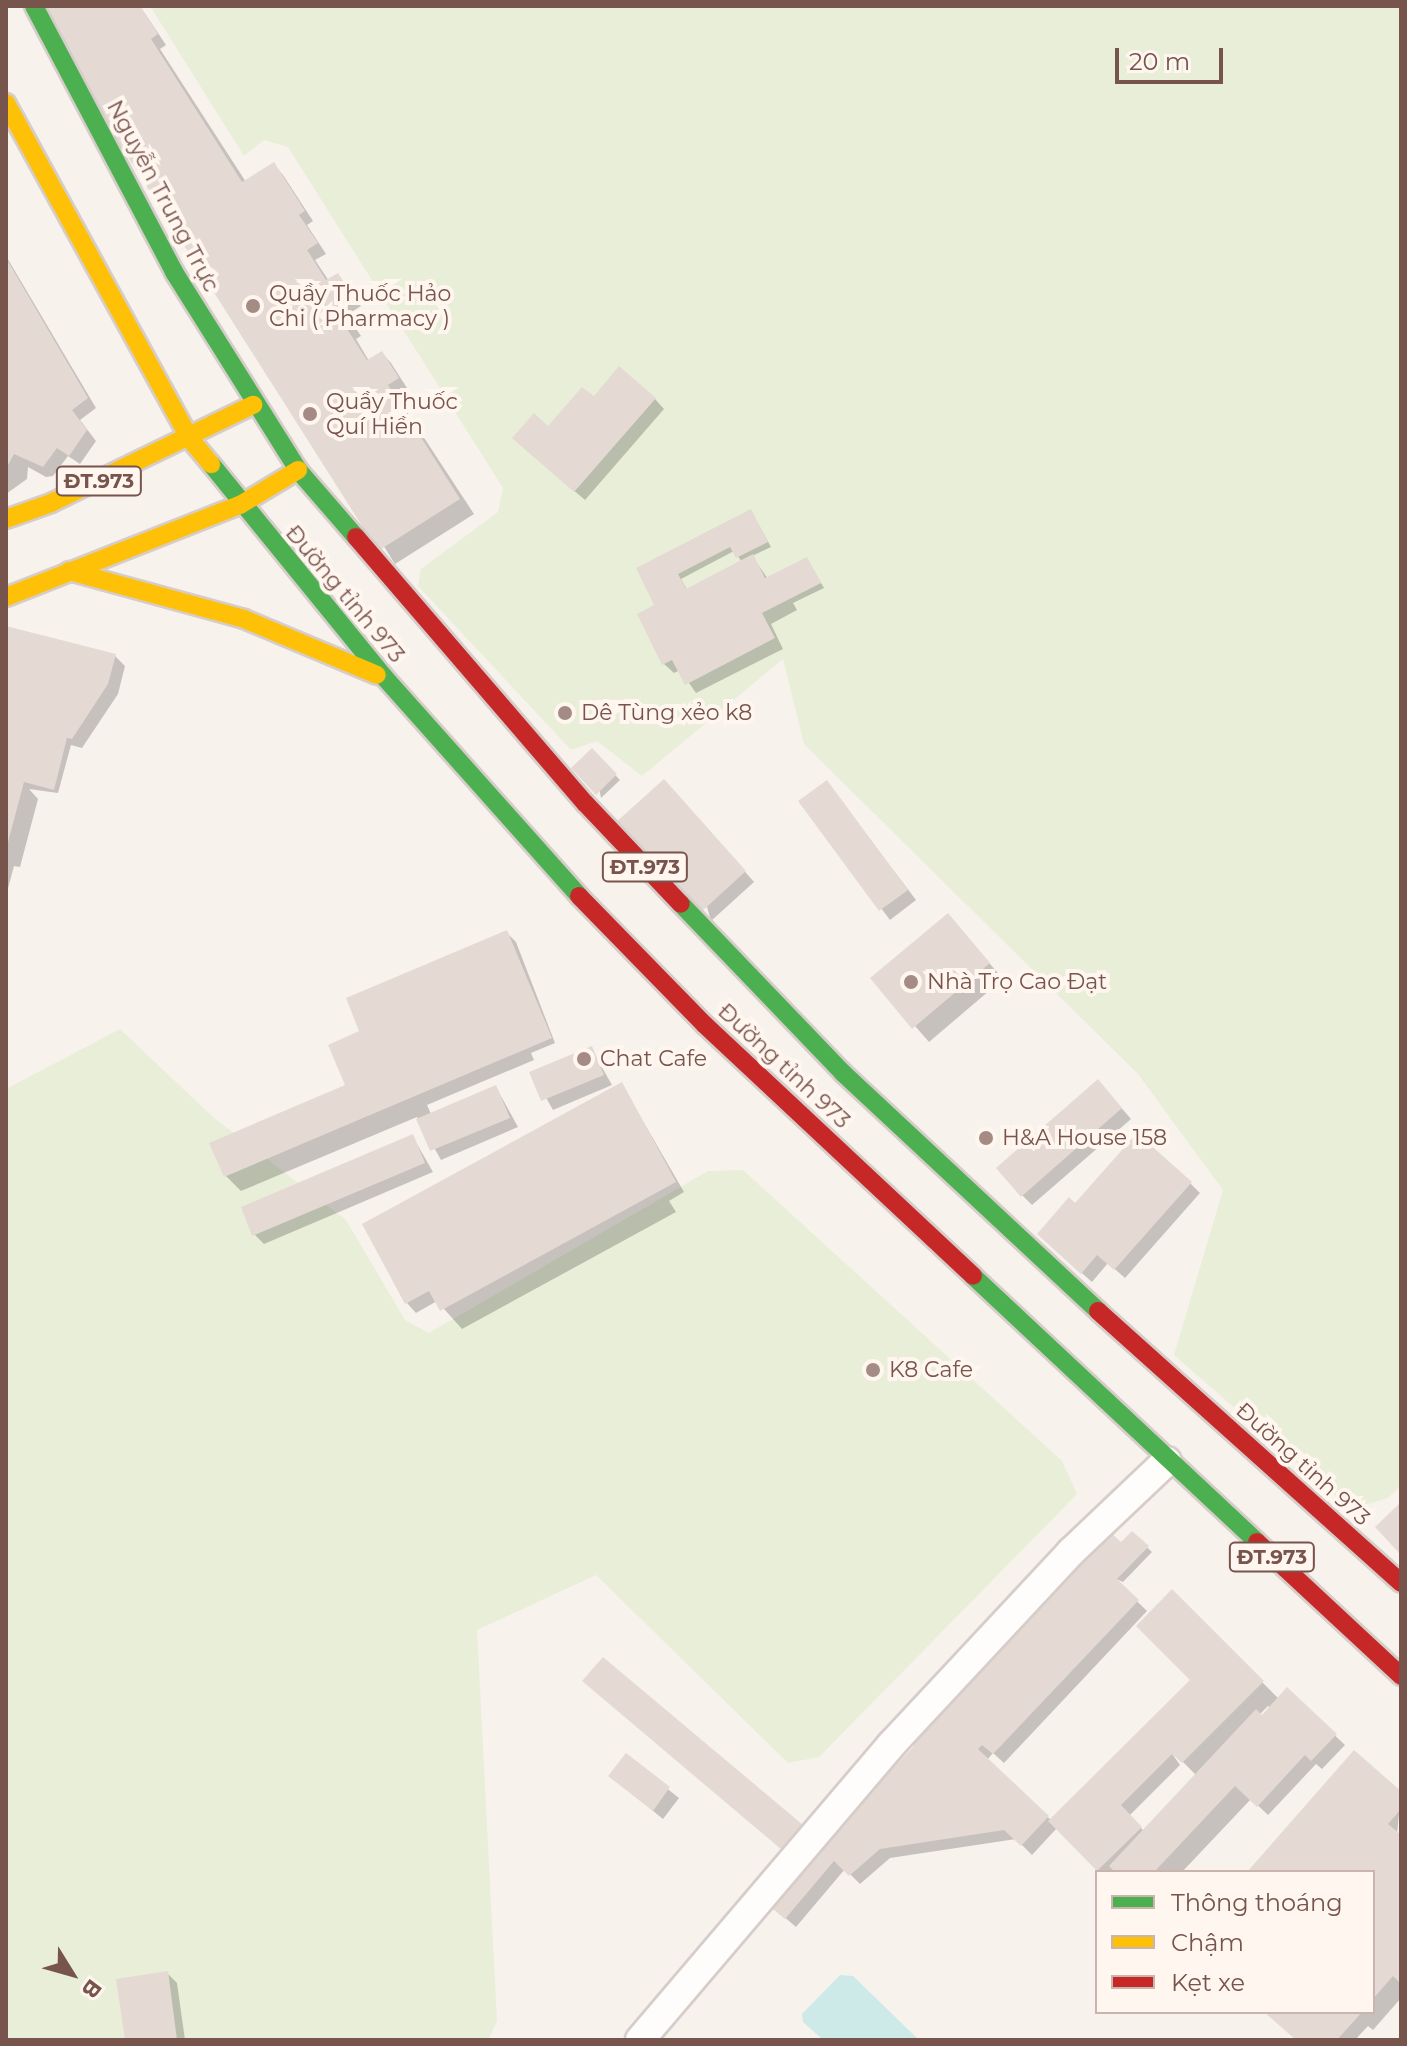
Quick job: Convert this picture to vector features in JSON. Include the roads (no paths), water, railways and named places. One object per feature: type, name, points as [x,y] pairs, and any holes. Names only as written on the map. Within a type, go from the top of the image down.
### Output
[{"type":"main road","name":"Nguyễn Trung Trực","points":[[34,6],[174,272],[253,405]]},
{"type":"main road","points":[[6,103],[190,439]]},
{"type":"main road","name":"ĐT.973","points":[[6,519],[190,439],[253,405]]},
{"type":"main road","name":"Đường tỉnh 973","points":[[253,405],[298,470],[585,803],[709,936],[843,1073],[1185,1392],[1401,1583]]},
{"type":"main road","name":"Đường tỉnh 973","points":[[190,439],[240,505],[385,678],[555,872],[705,1025],[1167,1461],[1401,1676]]},
{"type":"main road","points":[[6,597],[240,505],[298,470]]},
{"type":"main road","name":"ĐT.973","points":[[69,571],[244,619],[385,678]]},
{"type":"street","points":[[640,2040],[891,1745],[1071,1552],[1167,1461]]},
{"type":"water","points":[[840,1975],[853,1976],[919,2040],[823,2040],[803,2022],[802,2014]]},
{"type":"place","name":"Quầy Thuốc Hảo Chi ( Pharmacy )","points":[[253,306]]},
{"type":"place","name":"Quầy Thuốc Quí Hiền","points":[[310,414]]},
{"type":"place","name":"Dê Tùng xẻo k8","points":[[565,713]]},
{"type":"place","name":"Nhà Trọ Cao Đạt","points":[[911,982]]},
{"type":"place","name":"Chat Cafe","points":[[584,1059]]},
{"type":"place","name":"H&A House 158","points":[[986,1138]]},
{"type":"place","name":"K8 Cafe","points":[[873,1370]]}]
